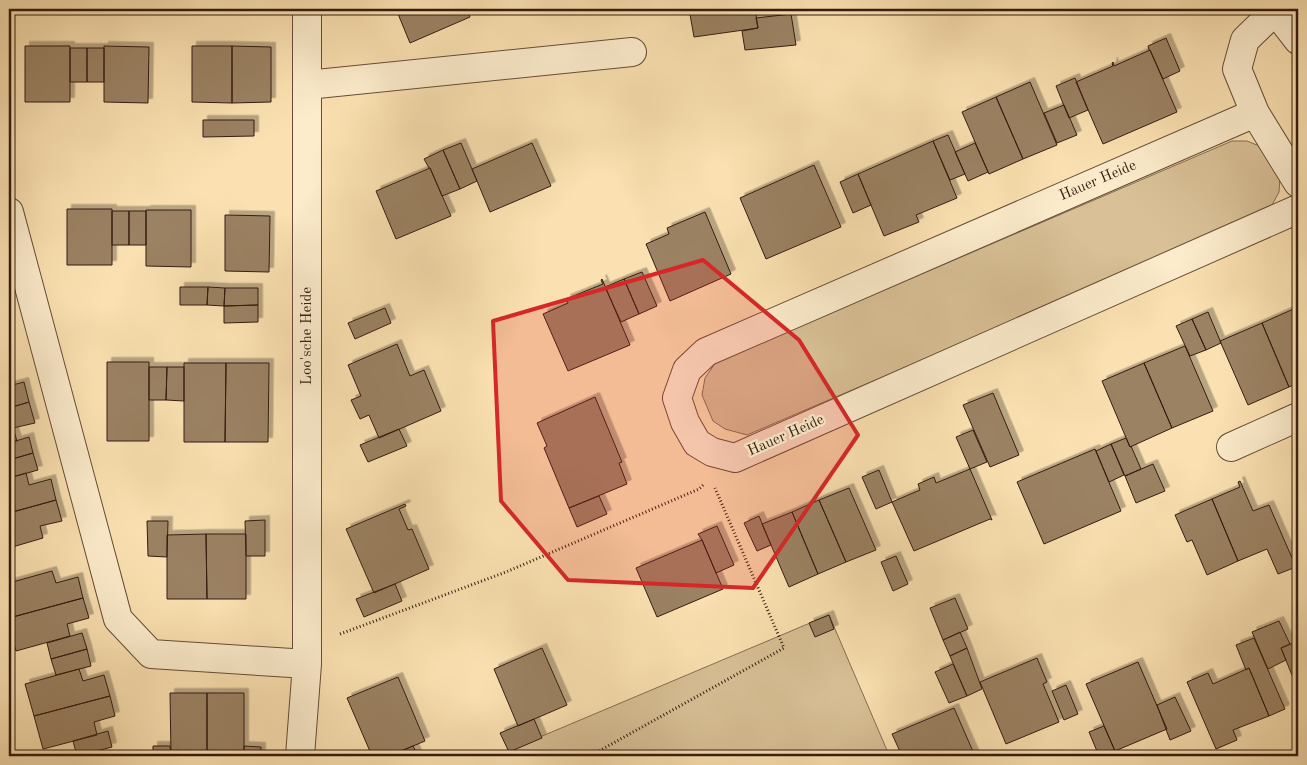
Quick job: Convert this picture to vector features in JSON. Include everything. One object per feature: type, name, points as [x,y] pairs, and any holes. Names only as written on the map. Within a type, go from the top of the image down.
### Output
[{"type":"street","name":"Loo'sche Heide","points":[[300,756],[307,655],[307,9]]},
{"type":"street","points":[[1298,40],[1275,9],[1245,40],[1237,69],[1255,113],[1298,183]]},
{"type":"street","points":[[307,84],[632,52]]},
{"type":"street","name":"Hauer Heide","points":[[1255,113],[706,352],[687,370],[677,398],[685,422],[697,443],[712,452],[735,458],[1298,209]]},
{"type":"street","points":[[9,212],[118,619],[151,654],[307,655]]},
{"type":"street","points":[[1231,446],[1298,417]]},
{"type":"path","points":[[307,655],[698,489],[735,458]]},
{"type":"path","points":[[590,756],[784,648],[710,478]]},
{"type":"highlighted area","points":[[703,260],[799,340],[858,435],[753,588],[568,580],[501,501],[493,321]]},
{"type":"shaded area","points":[[1232,141],[1247,141],[1269,153],[1280,177],[1279,192],[1272,205],[1263,214],[747,435],[725,429],[713,421],[702,395],[705,378],[716,362]]},
{"type":"shaded area","points":[[829,615],[889,755],[495,756]]},
{"type":"building","points":[[396,9],[467,9],[470,17],[410,43]]},
{"type":"building","points":[[689,9],[755,9],[758,28],[694,37]]},
{"type":"building","points":[[791,14],[796,45],[745,50],[742,31],[758,28],[756,18]]},
{"type":"building","points":[[1166,38],[1180,71],[1163,79],[1148,46]]},
{"type":"building","points":[[25,46],[70,46],[70,102],[25,102]]},
{"type":"building","points":[[104,46],[149,47],[148,103],[104,102]]},
{"type":"building","points":[[192,46],[232,46],[232,103],[192,102]]},
{"type":"building","points":[[232,46],[271,47],[271,102],[232,103]]},
{"type":"building","points":[[70,48],[87,48],[87,82],[70,82]]},
{"type":"building","points":[[87,48],[104,48],[104,82],[87,82]]},
{"type":"building","points":[[1150,50],[1177,112],[1103,144],[1076,82],[1113,66],[1113,62],[1114,66]]},
{"type":"building","points":[[1075,78],[1088,110],[1069,118],[1056,86]]},
{"type":"building","points":[[1030,82],[1057,145],[1023,159],[996,97]]},
{"type":"building","points":[[996,97],[1023,159],[989,174],[962,112]]},
{"type":"building","points":[[1064,105],[1077,135],[1057,143],[1044,113]]},
{"type":"building","points":[[203,120],[254,120],[254,136],[203,137]]},
{"type":"building","points":[[948,135],[965,174],[950,180],[933,141]]},
{"type":"building","points":[[933,141],[957,198],[916,215],[919,222],[884,236],[858,174]]},
{"type":"building","points":[[461,143],[477,181],[460,189],[443,150]]},
{"type":"building","points":[[532,143],[551,186],[490,212],[472,169]]},
{"type":"building","points":[[975,143],[988,172],[968,181],[955,152]]},
{"type":"building","points":[[443,150],[460,189],[442,196],[424,159]]},
{"type":"building","points":[[814,165],[841,227],[766,259],[740,198]]},
{"type":"building","points":[[430,168],[451,216],[396,239],[376,191]]},
{"type":"building","points":[[858,174],[871,205],[853,213],[840,182]]},
{"type":"building","points":[[67,209],[112,209],[112,265],[67,265]]},
{"type":"building","points":[[146,210],[191,210],[191,267],[146,266]]},
{"type":"building","points":[[112,211],[129,211],[129,245],[112,245]]},
{"type":"building","points":[[129,211],[146,211],[146,245],[129,245]]},
{"type":"building","points":[[705,212],[731,274],[670,301],[646,244],[669,234],[667,228]]},
{"type":"building","points":[[225,215],[270,216],[269,272],[225,271]]},
{"type":"building","points":[[642,272],[657,306],[639,314],[624,279]]},
{"type":"building","points":[[602,279],[630,345],[568,371],[543,314],[568,303],[566,299],[603,284]]},
{"type":"building","points":[[624,279],[639,314],[621,322],[605,287]]},
{"type":"building","points":[[180,287],[208,287],[207,305],[180,305]]},
{"type":"building","points":[[208,287],[225,288],[224,306],[207,305]]},
{"type":"building","points":[[225,288],[258,288],[258,305],[224,306]]},
{"type":"building","points":[[258,305],[258,322],[224,323],[224,306]]},
{"type":"building","points":[[1298,307],[1298,383],[1289,387],[1262,323]]},
{"type":"building","points":[[385,308],[391,323],[355,339],[348,323]]},
{"type":"building","points":[[1208,312],[1221,343],[1206,350],[1192,319]]},
{"type":"building","points":[[1192,319],[1206,350],[1190,356],[1176,326]]},
{"type":"building","points":[[1262,323],[1289,387],[1248,405],[1220,341]]},
{"type":"building","points":[[397,344],[410,376],[424,370],[441,411],[379,438],[369,415],[360,419],[351,400],[361,396],[348,365]]},
{"type":"building","points":[[1185,346],[1213,411],[1172,428],[1144,363]]},
{"type":"building","points":[[107,362],[149,362],[149,441],[107,441]]},
{"type":"building","points":[[184,363],[226,363],[225,442],[184,442]]},
{"type":"building","points":[[226,363],[269,363],[268,442],[225,442]]},
{"type":"building","points":[[1144,363],[1172,428],[1130,447],[1102,381]]},
{"type":"building","points":[[149,367],[167,367],[166,400],[149,400]]},
{"type":"building","points":[[167,367],[184,367],[184,401],[166,400]]},
{"type":"building","points":[[24,382],[29,402],[9,408],[9,386]]},
{"type":"building","points":[[993,393],[1019,455],[990,467],[963,405]]},
{"type":"building","points":[[595,397],[622,462],[619,463],[627,484],[569,508],[544,448],[547,446],[537,423]]},
{"type":"building","points":[[29,402],[35,423],[13,428],[17,441],[9,443],[9,408]]},
{"type":"building","points":[[399,429],[407,446],[368,462],[360,445]]},
{"type":"building","points":[[973,430],[987,462],[970,469],[956,437]]},
{"type":"building","points":[[29,437],[33,453],[9,460],[9,443]]},
{"type":"building","points":[[1126,438],[1141,469],[1125,476],[1111,444]]},
{"type":"building","points":[[1111,444],[1124,475],[1109,482],[1096,451]]},
{"type":"building","points":[[1095,449],[1121,511],[1044,544],[1017,482]]},
{"type":"building","points":[[33,453],[38,470],[9,478],[9,460]]},
{"type":"building","points":[[1153,464],[1165,491],[1136,503],[1125,476]]},
{"type":"building","points":[[970,469],[992,520],[990,519],[914,551],[892,502],[920,490],[918,484],[934,477],[936,483]]},
{"type":"building","points":[[879,470],[892,502],[876,509],[862,477]]},
{"type":"building","points":[[26,473],[29,485],[51,479],[56,500],[9,513],[9,478]]},
{"type":"building","points":[[1240,481],[1253,511],[1269,505],[1296,567],[1278,574],[1267,549],[1238,561],[1212,499],[1240,487],[1238,482]]},
{"type":"building","points":[[849,488],[876,550],[846,562],[819,500]]},
{"type":"building","points":[[599,496],[607,514],[577,527],[569,508]]},
{"type":"building","points":[[1212,499],[1238,561],[1207,575],[1192,540],[1187,542],[1175,515]]},
{"type":"building","points":[[56,500],[62,521],[40,526],[43,538],[9,548],[9,513]]},
{"type":"building","points":[[819,500],[846,562],[818,574],[792,512]]},
{"type":"building","points":[[405,504],[406,506],[399,509],[408,530],[412,529],[429,569],[374,593],[346,529]]},
{"type":"building","points":[[792,512],[818,574],[789,587],[762,524]]},
{"type":"building","points":[[759,516],[771,545],[757,551],[744,523]]},
{"type":"building","points":[[265,520],[265,556],[246,556],[245,521]]},
{"type":"building","points":[[147,521],[168,521],[167,557],[148,556]]},
{"type":"building","points":[[717,526],[734,565],[716,573],[698,534]]},
{"type":"building","points":[[206,534],[246,534],[246,599],[207,599]]},
{"type":"building","points":[[206,534],[207,599],[167,599],[167,535]]},
{"type":"building","points":[[702,540],[723,589],[657,617],[636,568]]},
{"type":"building","points":[[896,556],[908,584],[893,591],[881,562]]},
{"type":"building","points":[[52,571],[56,583],[78,577],[83,598],[9,618],[9,583]]},
{"type":"building","points":[[395,584],[402,601],[364,617],[356,599]]},
{"type":"building","points":[[83,598],[89,618],[67,624],[70,636],[16,651],[9,618]]},
{"type":"building","points":[[955,598],[968,629],[943,640],[930,608]]},
{"type":"building","points":[[829,615],[834,629],[815,637],[809,623]]},
{"type":"building","points":[[1279,621],[1290,644],[1281,648],[1286,660],[1268,669],[1252,632]]},
{"type":"building","points":[[960,632],[967,648],[950,656],[943,640]]},
{"type":"building","points":[[82,633],[87,649],[51,659],[47,643]]},
{"type":"building","points":[[1254,638],[1285,709],[1269,716],[1249,668],[1246,670],[1236,645]]},
{"type":"building","points":[[1298,641],[1298,690],[1281,648]]},
{"type":"building","points":[[542,648],[567,705],[518,726],[494,669]]},
{"type":"building","points":[[967,648],[982,689],[967,696],[950,656]]},
{"type":"building","points":[[87,649],[91,666],[56,675],[51,659]]},
{"type":"building","points":[[1037,658],[1047,682],[1043,684],[1059,722],[1006,744],[980,682]]},
{"type":"building","points":[[1138,662],[1167,729],[1115,751],[1086,684]]},
{"type":"building","points":[[953,664],[967,696],[949,703],[935,672]]},
{"type":"building","points":[[1249,668],[1269,716],[1233,730],[1237,740],[1216,749],[1187,682],[1208,673],[1213,684]]},
{"type":"building","points":[[79,669],[83,681],[104,675],[110,696],[34,716],[25,684]]},
{"type":"building","points":[[398,677],[425,741],[389,756],[372,756],[347,698]]},
{"type":"building","points":[[1066,685],[1078,714],[1064,720],[1052,691]]},
{"type":"building","points":[[170,693],[207,693],[207,756],[171,756]]},
{"type":"building","points":[[207,693],[244,693],[244,756],[207,756]]},
{"type":"building","points":[[110,696],[115,716],[94,722],[97,735],[43,749],[34,716]]},
{"type":"building","points":[[1175,697],[1191,731],[1170,740],[1157,705]]},
{"type":"building","points":[[954,708],[975,756],[902,756],[892,734]]},
{"type":"building","points":[[534,719],[542,738],[509,752],[500,733]]},
{"type":"building","points":[[1104,726],[1115,751],[1099,756],[1089,732]]},
{"type":"building","points":[[108,731],[112,747],[77,756],[73,741]]},
{"type":"building","points":[[153,746],[170,746],[171,756],[153,756]]},
{"type":"building","points":[[244,746],[261,747],[261,756],[244,756]]},
{"type":"building","points":[[413,746],[418,756],[389,756]]}]
